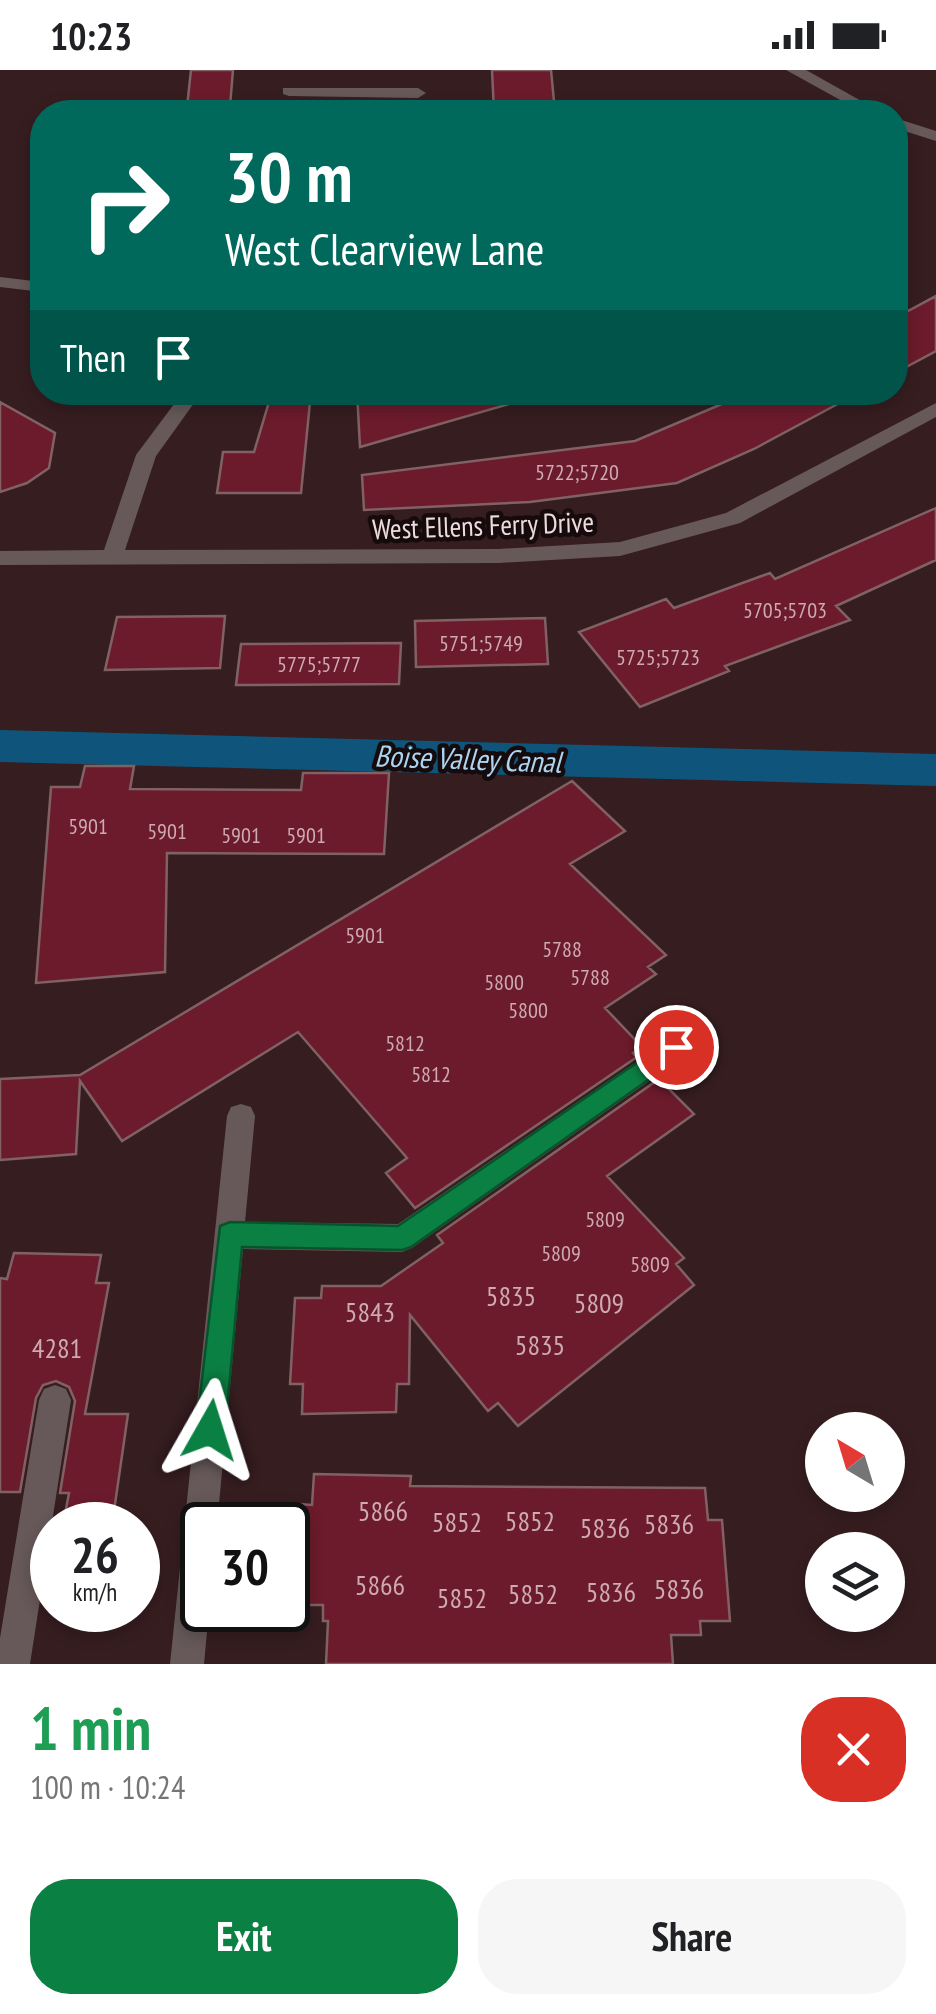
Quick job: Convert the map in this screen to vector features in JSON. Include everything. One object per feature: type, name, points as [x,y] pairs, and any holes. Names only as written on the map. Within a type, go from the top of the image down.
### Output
[{"type":"street","points":[[287,100],[293,70]]},
{"type":"street","points":[[794,70],[850,100]]},
{"type":"street","points":[[289,91],[418,93]]},
{"type":"street","points":[[908,127],[936,136]]},
{"type":"street","points":[[0,282],[30,286]]},
{"type":"street","points":[[112,557],[146,454],[183,405]]},
{"type":"street","name":"West Ellens Ferry Drive","points":[[0,558],[500,556],[620,548],[733,518],[936,409]]},
{"type":"street","points":[[230,1234],[402,1238],[676,1047]]},
{"type":"street","points":[[187,1664],[241,1116]]},
{"type":"street","points":[[13,1664],[55,1400]]},
{"type":"building","points":[[191,70],[233,70],[230,100],[188,100]]},
{"type":"building","points":[[492,70],[551,70],[554,100],[493,100]]},
{"type":"building","points":[[936,296],[936,351],[908,366],[908,311]]},
{"type":"building","points":[[0,402],[55,433],[49,468],[27,483],[0,492]]},
{"type":"building","points":[[268,405],[310,405],[301,493],[217,493],[223,452],[254,452]]},
{"type":"building","points":[[358,405],[506,405],[360,447]]},
{"type":"building","points":[[719,405],[836,405],[754,449],[677,483],[530,502],[364,510],[362,475],[635,441]]},
{"type":"building","points":[[936,508],[936,560],[836,606],[850,620],[725,666],[729,671],[640,707],[579,632],[666,599],[674,608],[770,573],[775,579]]},
{"type":"building","points":[[225,616],[220,668],[105,670],[117,617]]},
{"type":"building","points":[[545,618],[548,664],[416,667],[415,621]]},
{"type":"building","points":[[401,643],[399,684],[236,685],[241,644]]},
{"type":"building","points":[[85,766],[134,766],[130,789],[301,790],[303,773],[389,773],[384,854],[167,853],[165,972],[36,983],[51,787],[80,787]]},
{"type":"building","points":[[572,781],[625,831],[570,864],[666,955],[648,967],[656,974],[605,1008],[642,1047],[633,1053],[637,1057],[415,1208],[386,1173],[407,1158],[298,1032],[122,1141],[80,1081],[76,1154],[0,1160],[0,1079],[80,1075]]},
{"type":"building","points":[[659,1079],[694,1114],[607,1176],[684,1258],[676,1264],[694,1285],[518,1426],[498,1403],[488,1411],[410,1315],[409,1384],[397,1384],[396,1412],[302,1414],[303,1384],[290,1384],[295,1298],[321,1298],[322,1286],[381,1286],[443,1243],[437,1235]]},
{"type":"building","points":[[14,1253],[101,1255],[96,1283],[109,1283],[85,1414],[128,1414],[115,1502],[67,1502],[69,1493],[60,1493],[75,1401],[69,1387],[56,1381],[43,1385],[36,1398],[20,1492],[0,1492],[0,1278],[7,1279]]},
{"type":"building","points":[[314,1474],[411,1476],[410,1486],[705,1488],[708,1520],[722,1520],[730,1621],[700,1621],[701,1635],[671,1635],[673,1664],[326,1664],[328,1621],[323,1621],[323,1605],[310,1605]]},
{"type":"waterway","name":"Boise Valley Canal","points":[[0,746],[936,770]]},
{"type":"route","points":[[210,1430],[230,1234],[402,1238],[676,1047]]}]
